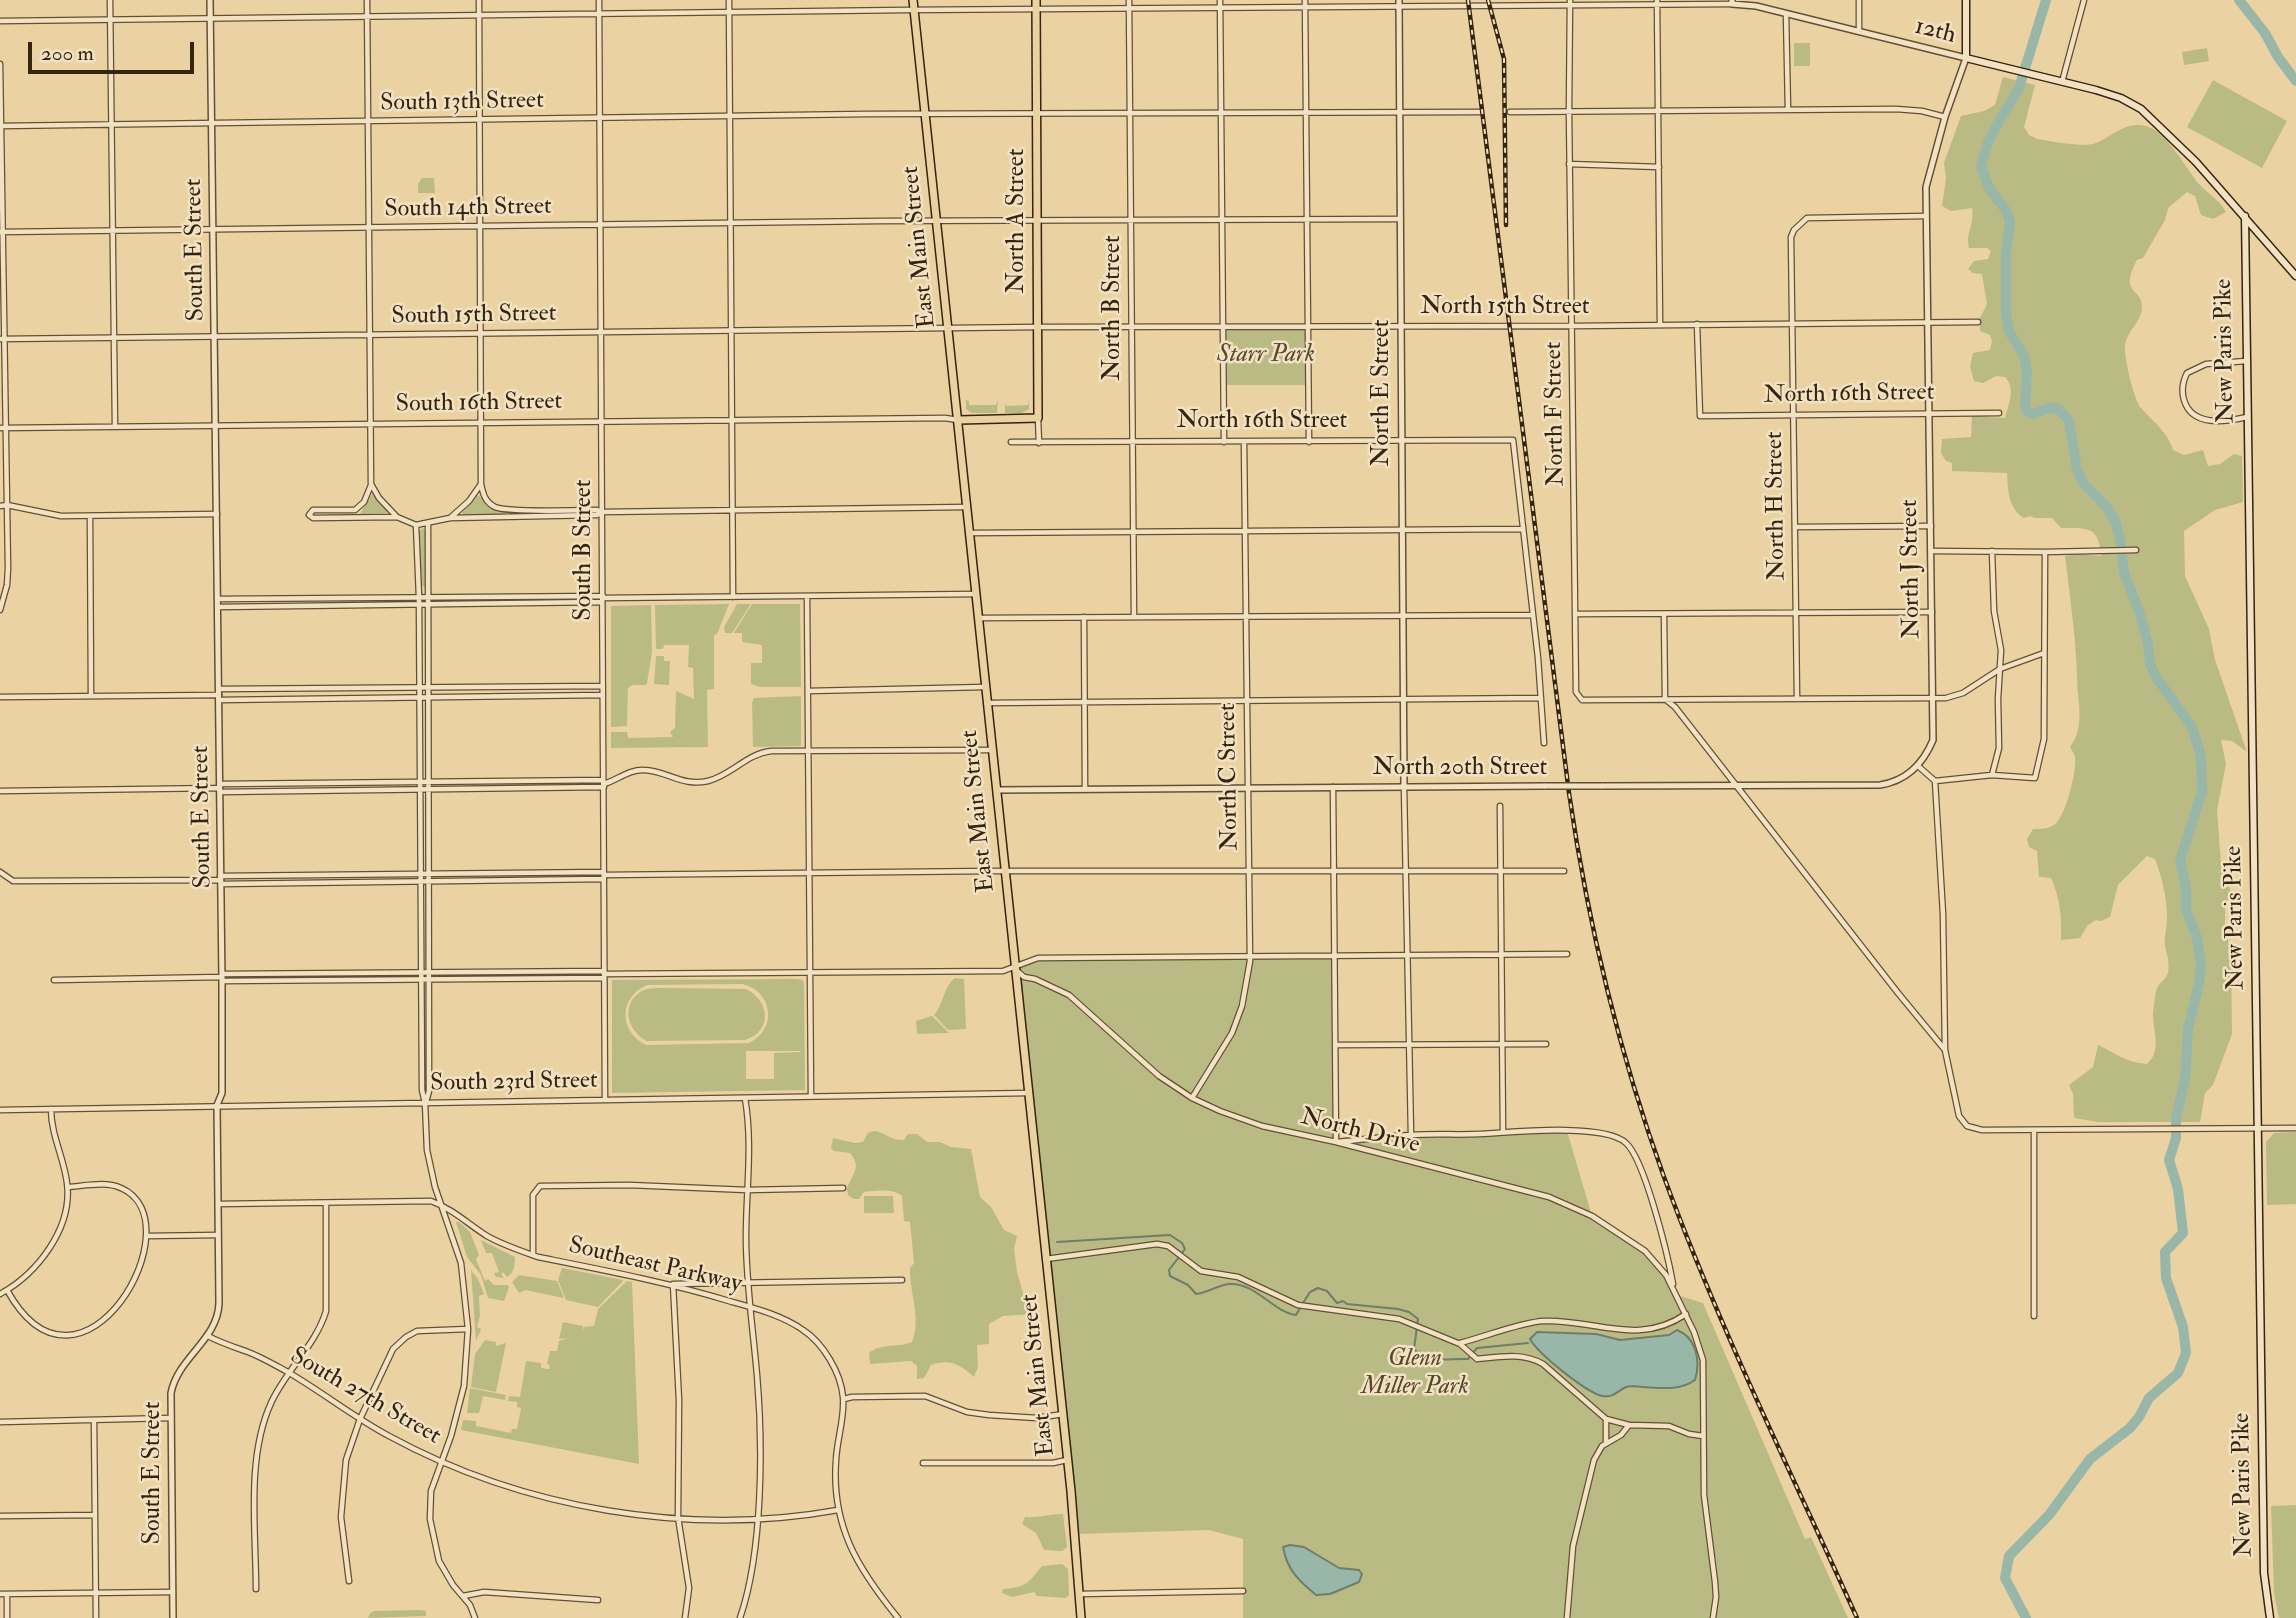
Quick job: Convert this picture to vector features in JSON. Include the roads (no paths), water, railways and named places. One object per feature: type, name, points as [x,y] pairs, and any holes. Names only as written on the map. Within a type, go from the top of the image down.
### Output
[{"type":"main road","name":"East Main Street","points":[[913,0],[1068,1460],[1081,1618]]},
{"type":"main road","name":"North J Street","points":[[1966,0],[1966,58]]},
{"type":"main road","name":"North A Street","points":[[1036,4],[1038,418]]},
{"type":"main road","points":[[1966,58],[2121,98],[2141,109],[2196,162],[2296,276]]},
{"type":"main road","name":"New Paris Pike","points":[[2245,216],[2264,1573],[2270,1618]]},
{"type":"main road","points":[[959,420],[1038,418]]},
{"type":"street","points":[[110,0],[115,426]]},
{"type":"street","name":"South E Street","points":[[173,1618],[171,1393],[177,1375],[189,1356],[216,1324],[219,1309],[217,1105],[222,1093],[222,978],[210,0]]},
{"type":"street","points":[[367,0],[371,484],[364,502],[355,510],[313,510],[309,515],[313,518],[397,517],[416,525],[450,518],[597,515],[602,512]]},
{"type":"street","points":[[479,0],[481,484],[487,501],[493,506],[509,509],[602,512],[966,507]]},
{"type":"street","name":"South B Street","points":[[599,0],[605,1099]]},
{"type":"street","points":[[729,0],[733,597]]},
{"type":"street","name":"North B Street","points":[[1129,0],[1134,616]]},
{"type":"street","points":[[1220,0],[1224,442]]},
{"type":"street","points":[[1859,0],[1859,31]]},
{"type":"street","points":[[2062,82],[2084,0]]},
{"type":"street","points":[[0,20],[729,12],[1036,4],[1129,8],[1306,3],[1732,2]]},
{"type":"street","name":"12th","points":[[1732,2],[1966,58]]},
{"type":"street","points":[[1306,3],[1309,442]]},
{"type":"street","name":"North E Street","points":[[1399,3],[1404,787]]},
{"type":"street","name":"North F Street","points":[[1569,3],[1576,692],[1581,700],[1665,699]]},
{"type":"street","points":[[1657,3],[1660,324]]},
{"type":"street","points":[[1786,14],[1788,110]]},
{"type":"street","name":"North J Street","points":[[1918,766],[1933,740],[1927,178],[1966,58]]},
{"type":"street","points":[[0,64],[3,427],[8,568],[7,585],[0,610]]},
{"type":"street","points":[[1510,112],[1914,109],[1945,117]]},
{"type":"street","name":"South 13th Street","points":[[1,126],[925,115],[1480,112]]},
{"type":"street","points":[[1569,164],[1659,167]]},
{"type":"street","name":"North H Street","points":[[1797,698],[1790,243],[1794,230],[1807,218],[1926,216]]},
{"type":"street","name":"South 14th Street","points":[[2,232],[936,221],[1400,219]]},
{"type":"street","name":"North 15th Street","points":[[948,328],[1572,326],[1978,321]]},
{"type":"street","name":"North 16th Street","points":[[1698,324],[1700,416],[1999,413]]},
{"type":"street","name":"South 15th Street","points":[[2,339],[948,328]]},
{"type":"street","points":[[2246,361],[2198,365],[2187,373],[2183,391],[2184,402],[2191,413],[2200,419],[2220,421],[2247,417]]},
{"type":"street","name":"South 16th Street","points":[[3,427],[732,418],[959,420]]},
{"type":"street","name":"North A Street","points":[[1038,418],[1039,443]]},
{"type":"street","name":"North 16th Street","points":[[1011,442],[1513,440],[1522,528]]},
{"type":"street","name":"North C Street","points":[[1192,1098],[1232,1033],[1242,1006],[1250,956],[1244,442]]},
{"type":"street","points":[[371,484],[379,498],[397,517]]},
{"type":"street","points":[[450,518],[469,501],[481,484]]},
{"type":"street","points":[[0,506],[7,505],[61,516],[217,514]]},
{"type":"street","points":[[90,516],[91,696]]},
{"type":"street","points":[[425,1103],[429,1090],[426,604],[428,524]]},
{"type":"street","points":[[416,525],[420,688],[422,1090],[427,1150],[461,1264],[468,1329],[464,1387],[451,1436],[431,1491],[430,1519],[439,1561],[470,1605],[475,1618]]},
{"type":"street","points":[[1795,527],[1931,526]]},
{"type":"street","points":[[970,533],[1522,528],[1544,743]]},
{"type":"street","points":[[1932,551],[2136,550]]},
{"type":"street","points":[[1992,551],[1993,602],[2001,644],[1997,699],[1999,748],[1992,775]]},
{"type":"street","points":[[1935,781],[1992,775],[2035,778],[2044,747],[2045,552]]},
{"type":"street","points":[[218,607],[976,594]]},
{"type":"street","points":[[807,596],[811,1096]]},
{"type":"street","points":[[218,599],[603,599]]},
{"type":"street","points":[[1576,614],[1932,612]]},
{"type":"street","points":[[978,618],[1532,615]]},
{"type":"street","points":[[1664,615],[1665,699]]},
{"type":"street","points":[[1084,617],[1085,789]]},
{"type":"street","points":[[1665,699],[1949,698],[1964,692],[2000,669],[2044,653]]},
{"type":"street","points":[[219,695],[427,687],[603,686]]},
{"type":"street","points":[[808,691],[985,687]]},
{"type":"street","points":[[0,697],[219,695],[427,698],[603,695]]},
{"type":"street","points":[[986,703],[1541,698]]},
{"type":"street","points":[[1665,699],[1675,707],[1945,1051]]},
{"type":"street","points":[[220,788],[428,789],[603,783],[640,770],[681,782],[708,781],[759,753],[771,751],[991,750]]},
{"type":"street","points":[[1918,766],[1935,781],[1943,914],[1945,1051],[1958,1112],[1963,1123],[1982,1130],[2296,1128]]},
{"type":"street","name":"North 20th Street","points":[[997,790],[1880,785],[1896,781],[1918,766]]},
{"type":"street","points":[[0,791],[420,782],[603,783]]},
{"type":"street","points":[[1333,787],[1336,1142],[1411,1135],[1503,1132],[1500,806]]},
{"type":"street","points":[[1404,787],[1411,1135]]},
{"type":"street","points":[[220,880],[421,874],[1564,871]]},
{"type":"street","points":[[0,872],[13,881],[429,881],[604,875]]},
{"type":"street","points":[[54,980],[429,979],[604,974],[1003,971],[1038,958],[1567,954]]},
{"type":"street","name":"North Drive","points":[[1014,969],[1024,977],[1040,981],[1069,995],[1151,1070],[1192,1098],[1230,1115],[1262,1126],[1336,1142],[1566,1203],[1613,1228],[1645,1251],[1666,1275],[1686,1314],[1703,1360],[1704,1495],[1716,1597],[1713,1618]]},
{"type":"street","points":[[222,978],[421,972],[604,974]]},
{"type":"street","points":[[1336,1045],[1546,1044]]},
{"type":"street","name":"South 23rd Street","points":[[0,1110],[1029,1093]]},
{"type":"street","points":[[740,1618],[751,1572],[757,1519],[759,1404],[749,1307],[746,1240],[749,1140],[745,1098]]},
{"type":"street","points":[[0,1294],[32,1269],[52,1244],[61,1224],[68,1187],[64,1163],[52,1126],[51,1109]]},
{"type":"street","points":[[2034,1130],[2034,1316]]},
{"type":"street","name":"North Drive","points":[[1503,1132],[1585,1132],[1624,1141],[1637,1163],[1657,1217],[1677,1296]]},
{"type":"street","points":[[8,1290],[24,1317],[41,1330],[69,1335],[89,1330],[106,1318],[125,1294],[141,1263],[147,1236],[146,1217],[142,1206],[124,1189],[107,1185],[68,1187]]},
{"type":"street","points":[[533,1255],[533,1195],[536,1190],[545,1186],[632,1185],[747,1190],[843,1188]]},
{"type":"street","points":[[218,1204],[431,1201],[441,1204]]},
{"type":"street","points":[[256,1589],[257,1451],[270,1404],[288,1372],[320,1327],[326,1311],[326,1202]]},
{"type":"street","name":"Southeast Parkway","points":[[441,1204],[487,1236],[533,1255],[673,1284],[781,1318],[810,1335],[834,1368],[844,1399],[836,1459],[838,1510],[846,1536],[866,1578],[898,1618]]},
{"type":"street","points":[[147,1236],[218,1235]]},
{"type":"street","points":[[1046,1259],[1157,1244],[1168,1246],[1201,1270],[1238,1277],[1298,1305],[1391,1317],[1460,1344],[1472,1355],[1516,1356],[1536,1360],[1606,1419],[1629,1425],[1669,1426],[1703,1436]]},
{"type":"street","points":[[685,1618],[689,1588],[678,1517],[679,1382],[673,1284],[902,1280]]},
{"type":"street","points":[[1460,1344],[1540,1321],[1640,1332],[1667,1326],[1686,1314]]},
{"type":"street","points":[[349,1581],[342,1535],[341,1493],[349,1446],[393,1349],[406,1336],[424,1330],[468,1329]]},
{"type":"street","name":"South 27th Street","points":[[208,1336],[288,1372],[391,1437],[465,1472],[516,1490],[562,1502],[628,1513],[678,1517],[757,1519],[838,1510]]},
{"type":"street","points":[[844,1399],[852,1396],[925,1396],[967,1412],[989,1415],[1037,1418],[1063,1414]]},
{"type":"street","points":[[0,1422],[170,1418]]},
{"type":"street","points":[[1606,1419],[1606,1443]]},
{"type":"street","points":[[94,1420],[96,1618]]},
{"type":"street","points":[[1567,1618],[1573,1546],[1594,1460],[1606,1443],[1621,1435],[1629,1425]]},
{"type":"street","points":[[923,1463],[1053,1463],[1068,1460]]},
{"type":"street","points":[[0,1516],[95,1515]]},
{"type":"street","points":[[1080,1594],[1243,1591]]},
{"type":"street","points":[[0,1594],[172,1592]]},
{"type":"street","points":[[462,1596],[484,1592],[598,1600]]},
{"type":"street","points":[[7,1594],[8,1618]]},
{"type":"waterway","points":[[2026,1618],[2005,1578],[2009,1556],[2049,1515],[2090,1459],[2130,1428],[2149,1398],[2178,1373],[2186,1353],[2183,1327],[2166,1278],[2165,1252],[2183,1233],[2178,1189],[2169,1160],[2176,1138],[2176,1118],[2185,1080],[2188,1029],[2201,965],[2197,938],[2186,909],[2186,888],[2180,860],[2202,792],[2201,756],[2192,727],[2156,677],[2150,664],[2148,644],[2139,611],[2124,573],[2115,521],[2106,506],[2084,484],[2077,470],[2069,421],[2059,409],[2050,408],[2033,414],[2027,411],[2027,371],[2024,356],[2009,331],[2006,313],[2006,253],[2010,223],[2007,212],[1989,188],[1981,166],[1995,128],[2019,88],[2046,0]]},
{"type":"waterway","points":[[2239,0],[2265,33],[2278,57],[2296,81]]},
{"type":"waterway","points":[[1057,1242],[1170,1235],[1182,1243],[1185,1249],[1169,1270],[1170,1276],[1188,1285],[1196,1294],[1229,1284],[1238,1285],[1256,1292],[1288,1313],[1296,1315],[1300,1308]]},
{"type":"waterway","points":[[1303,1303],[1310,1292],[1318,1288],[1327,1291],[1337,1303],[1343,1301],[1347,1304],[1409,1312],[1418,1319],[1414,1349],[1433,1359],[1468,1359],[1477,1348],[1528,1343]]},
{"type":"railway","points":[[1468,0],[1569,793],[1607,988],[1633,1083],[1685,1233],[1756,1399],[1857,1618]]},
{"type":"railway","points":[[1488,0],[1504,59],[1506,225]]},
{"type":"park label","name":"Starr Park","points":[[1266,356]]},
{"type":"park label","name":"Glenn Miller Park","points":[[1415,1374]]}]
